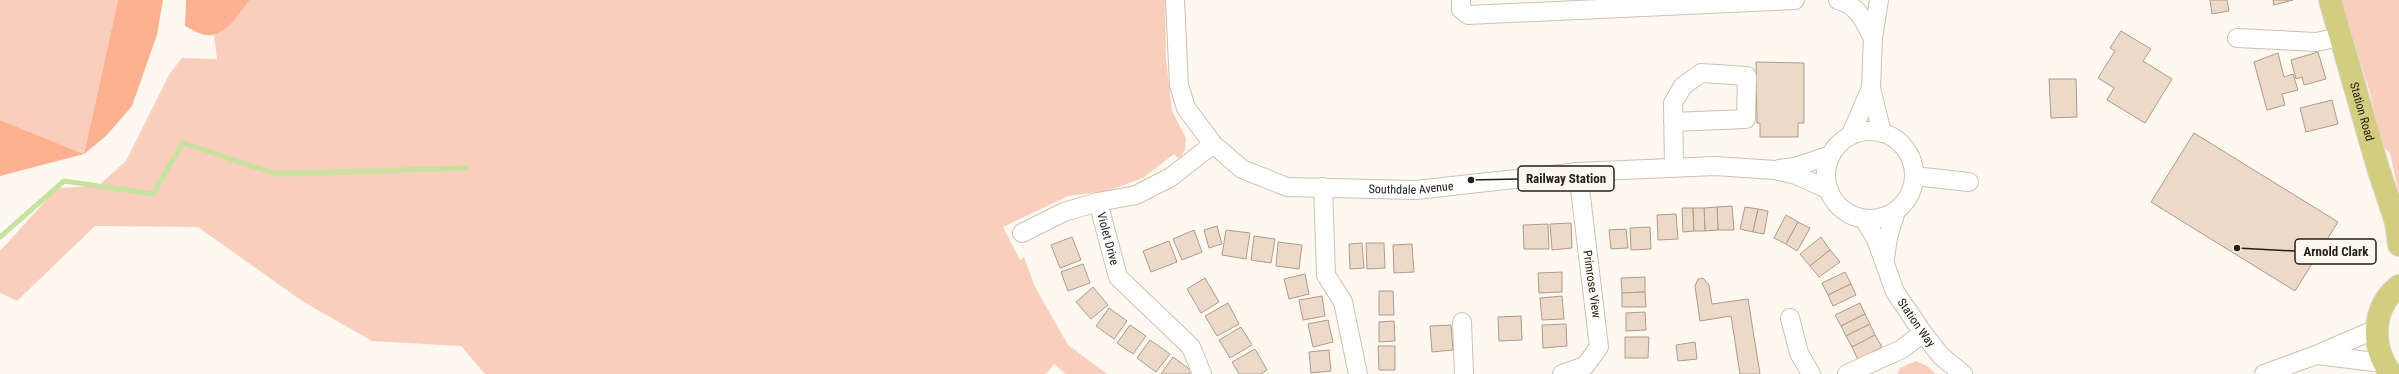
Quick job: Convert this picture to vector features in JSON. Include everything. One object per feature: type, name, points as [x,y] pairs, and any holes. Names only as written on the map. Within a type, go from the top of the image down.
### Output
[{"type":"main road","name":"Station Road","points":[[2330,0],[2378,168],[2398,224],[2399,245]]},
{"type":"main road","points":[[2387,368],[2377,346],[2376,328],[2383,306],[2398,283]]},
{"type":"street","name":"Southdale Avenue","points":[[1175,0],[1179,84],[1186,108],[1213,144],[1242,169],[1287,186],[1416,190],[1578,172],[1674,166],[1715,166],[1775,170],[1796,175],[1828,190]]},
{"type":"street","points":[[1461,0],[1462,9],[1468,15],[1795,0]]},
{"type":"street","points":[[1838,0],[1849,4],[1861,14],[1873,38]]},
{"type":"street","points":[[1879,0],[1873,38],[1871,88],[1882,133]]},
{"type":"street","points":[[2237,38],[2316,42],[2340,37]]},
{"type":"street","points":[[1850,136],[1871,88]]},
{"type":"street","points":[[1673,122],[1674,166]]},
{"type":"street","points":[[1866,132],[1882,133],[1902,145],[1908,154],[1914,176],[1911,189],[1905,201],[1896,211],[1875,219],[1864,219],[1842,209],[1828,190],[1827,167],[1831,155],[1838,144],[1850,136],[1866,132]]},
{"type":"street","name":"Violet Drive","points":[[1202,374],[1191,347],[1118,277],[1098,202],[1136,195],[1171,176],[1213,144]]},
{"type":"street","name":"Southdale Avenue","points":[[1775,170],[1795,167],[1831,155]]},
{"type":"street","name":"Primrose View","points":[[1562,374],[1585,366],[1599,347],[1578,172]]},
{"type":"street","points":[[1914,176],[1969,182]]},
{"type":"street","points":[[1322,187],[1326,275],[1344,302],[1358,374]]},
{"type":"street","points":[[1022,233],[1064,212],[1098,202]]},
{"type":"street","name":"Station Way","points":[[1885,262],[1888,237],[1896,211]]},
{"type":"street","name":"Station Way","points":[[1864,219],[1876,239],[1894,292],[1922,333],[1941,356],[1963,374]]},
{"type":"street","points":[[1790,318],[1799,353],[1811,374]]},
{"type":"street","points":[[1462,322],[1464,374]]},
{"type":"street","points":[[2264,374],[2316,355],[2376,328]]},
{"type":"street","points":[[1847,374],[1902,349],[1922,333]]},
{"type":"street","points":[[2316,355],[2387,368]]},
{"type":"shaded area","points":[[0,0],[118,0],[84,154],[0,120]]},
{"type":"shaded area","points":[[118,0],[163,0],[157,35],[132,106],[106,136],[84,154]]},
{"type":"shaded area","points":[[186,0],[250,0],[231,24],[225,29],[219,33],[205,35],[185,26]]},
{"type":"shaded area","points":[[250,0],[1165,0],[1166,59],[1172,111],[1186,138],[1185,150],[1179,159],[1174,154],[1143,178],[1107,191],[1068,196],[1003,227],[1020,260],[1024,257],[1035,287],[1068,345],[1107,374],[1066,374],[1054,364],[1046,374],[485,374],[461,346],[372,341],[302,301],[198,227],[95,226],[17,301],[0,293],[0,251],[57,188],[98,186],[126,161],[170,73],[182,58],[217,59],[214,35],[224,30]]},
{"type":"shaded area","points":[[2341,0],[2399,0],[2399,195],[2390,153],[2383,147],[2370,93]]},
{"type":"shaded area","points":[[0,120],[84,154],[0,176]]},
{"type":"shaded area","points":[[1916,361],[1929,367],[1935,374],[1897,374],[1900,368]]},
{"type":"building","points":[[2210,0],[2227,0],[2229,11],[2212,14]]},
{"type":"building","points":[[2273,0],[2293,0],[2274,5]]},
{"type":"building","points":[[2121,31],[2151,49],[2143,61],[2172,79],[2145,123],[2107,100],[2114,88],[2098,78],[2115,51],[2110,48]]},
{"type":"building","points":[[2318,52],[2326,79],[2304,85],[2302,77],[2296,79],[2291,60]]},
{"type":"building","points":[[2278,53],[2284,77],[2293,74],[2298,90],[2282,94],[2285,105],[2267,110],[2254,62]]},
{"type":"building","points":[[1756,62],[1804,63],[1804,123],[1798,123],[1798,137],[1760,137],[1760,123],[1757,123]]},
{"type":"building","points":[[2049,79],[2076,79],[2077,117],[2051,118]]},
{"type":"building","points":[[2332,100],[2338,124],[2306,132],[2300,108]]},
{"type":"building","points":[[2194,133],[2338,222],[2295,291],[2151,202]]},
{"type":"building","points":[[1732,206],[1734,230],[1718,230],[1717,207]]},
{"type":"building","points":[[1717,207],[1718,230],[1705,231],[1704,208]]},
{"type":"building","points":[[1745,207],[1758,209],[1753,232],[1740,229]]},
{"type":"building","points":[[1682,208],[1693,208],[1694,231],[1683,232]]},
{"type":"building","points":[[1693,208],[1704,208],[1705,231],[1694,231]]},
{"type":"building","points":[[1758,209],[1768,211],[1764,234],[1753,232]]},
{"type":"building","points":[[1676,214],[1678,239],[1658,240],[1657,215]]},
{"type":"building","points":[[1786,215],[1798,222],[1786,244],[1774,238]]},
{"type":"building","points":[[1798,222],[1810,228],[1797,251],[1786,244]]},
{"type":"building","points":[[1571,223],[1572,248],[1552,250],[1550,224]]},
{"type":"building","points":[[1548,224],[1549,249],[1524,249],[1523,225]]},
{"type":"building","points":[[1217,226],[1222,244],[1209,248],[1204,230]]},
{"type":"building","points":[[1650,227],[1651,249],[1631,250],[1630,228]]},
{"type":"building","points":[[1626,229],[1628,248],[1611,249],[1609,230]]},
{"type":"building","points":[[1194,230],[1202,252],[1182,260],[1173,239]]},
{"type":"building","points":[[1226,230],[1250,233],[1246,259],[1222,255]]},
{"type":"building","points":[[1254,236],[1275,239],[1271,263],[1251,260]]},
{"type":"building","points":[[1072,237],[1081,260],[1060,268],[1051,245]]},
{"type":"building","points":[[1821,237],[1830,250],[1810,266],[1800,254]]},
{"type":"building","points":[[1169,241],[1177,262],[1151,272],[1143,251]]},
{"type":"building","points":[[1278,242],[1302,245],[1299,269],[1276,266]]},
{"type":"building","points":[[1362,243],[1364,268],[1350,269],[1349,244]]},
{"type":"building","points":[[1366,243],[1384,243],[1385,268],[1367,269]]},
{"type":"building","points":[[1412,244],[1414,272],[1394,273],[1393,245]]},
{"type":"building","points":[[1830,250],[1840,262],[1819,277],[1810,266]]},
{"type":"building","points":[[1083,264],[1090,283],[1068,291],[1061,272]]},
{"type":"building","points":[[1562,272],[1562,292],[1539,293],[1538,273]]},
{"type":"building","points":[[1845,272],[1851,284],[1828,295],[1822,283]]},
{"type":"building","points":[[1305,274],[1309,294],[1289,299],[1284,279]]},
{"type":"building","points":[[1645,277],[1645,292],[1622,293],[1621,278]]},
{"type":"building","points":[[1205,278],[1219,302],[1201,313],[1187,289]]},
{"type":"building","points":[[1703,278],[1709,285],[1712,304],[1748,299],[1760,374],[1740,374],[1731,316],[1700,321],[1695,286],[1698,279]]},
{"type":"building","points":[[1851,284],[1856,295],[1833,306],[1828,295]]},
{"type":"building","points":[[1093,287],[1108,305],[1091,319],[1076,302]]},
{"type":"building","points":[[1379,291],[1393,291],[1394,315],[1379,315]]},
{"type":"building","points":[[1645,292],[1646,307],[1622,307],[1622,293]]},
{"type":"building","points":[[1322,296],[1325,316],[1303,320],[1299,300]]},
{"type":"building","points":[[1562,296],[1564,319],[1542,320],[1540,298]]},
{"type":"building","points":[[1228,303],[1239,324],[1217,336],[1205,316]]},
{"type":"building","points":[[1860,303],[1865,314],[1841,326],[1835,315]]},
{"type":"building","points":[[1109,308],[1127,321],[1114,339],[1096,326]]},
{"type":"building","points":[[1645,312],[1646,330],[1626,331],[1626,313]]},
{"type":"building","points":[[1865,314],[1870,324],[1846,336],[1841,326]]},
{"type":"building","points":[[1521,316],[1522,340],[1499,341],[1498,317]]},
{"type":"building","points":[[1328,320],[1333,342],[1313,347],[1308,324]]},
{"type":"building","points":[[1394,321],[1395,341],[1379,342],[1379,322]]},
{"type":"building","points":[[1566,324],[1567,346],[1543,348],[1542,325]]},
{"type":"building","points":[[1870,324],[1875,335],[1852,347],[1846,336]]},
{"type":"building","points":[[1130,325],[1146,336],[1133,354],[1117,343]]},
{"type":"building","points":[[1451,325],[1453,350],[1432,352],[1430,326]]},
{"type":"building","points":[[1241,327],[1252,345],[1230,358],[1219,340]]},
{"type":"building","points":[[1875,335],[1882,347],[1858,360],[1852,347]]},
{"type":"building","points":[[1625,337],[1649,337],[1648,358],[1625,358]]},
{"type":"building","points":[[1150,340],[1170,354],[1156,372],[1137,358]]},
{"type":"building","points":[[1695,342],[1697,359],[1678,361],[1676,345]]},
{"type":"building","points":[[1378,346],[1395,346],[1395,370],[1379,370]]},
{"type":"building","points":[[1255,349],[1267,370],[1261,374],[1239,374],[1232,362]]},
{"type":"building","points":[[1329,350],[1331,371],[1311,373],[1309,352]]},
{"type":"building","points":[[1173,357],[1192,371],[1189,374],[1161,374]]},
{"type":"waterway","points":[[0,237],[64,181],[153,194],[183,143],[276,174],[466,168]]},
{"type":"place","name":"Railway Station","points":[[1471,180]]},
{"type":"place","name":"Arnold Clark","points":[[2237,248]]}]
